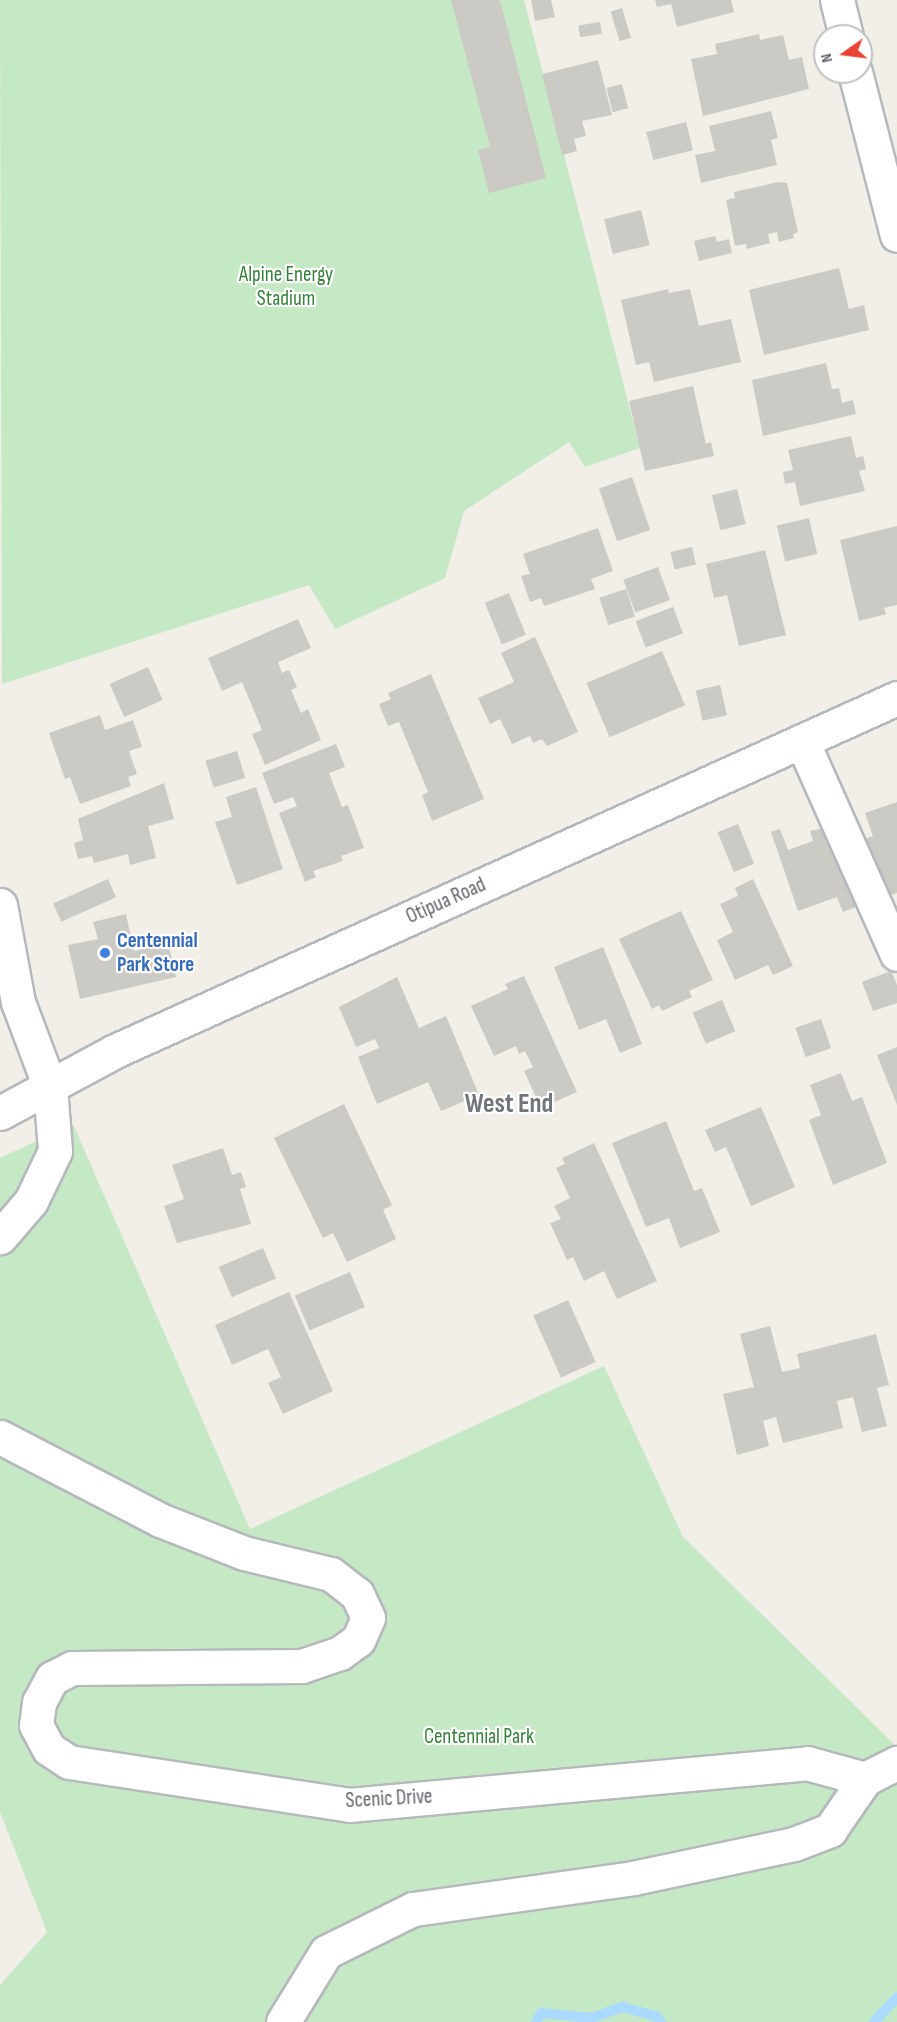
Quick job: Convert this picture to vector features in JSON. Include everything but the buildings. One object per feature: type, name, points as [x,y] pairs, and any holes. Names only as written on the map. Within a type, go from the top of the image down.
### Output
[{"type":"street","points":[[837,0],[843,24]]},
{"type":"street","points":[[858,84],[897,235]]},
{"type":"street","name":"Otipua Road","points":[[0,1113],[115,1051],[897,698]]},
{"type":"street","points":[[802,741],[897,954]]},
{"type":"street","points":[[0,905],[18,1002],[50,1087],[55,1151],[31,1201],[0,1237]]},
{"type":"street","name":"Scenic Drive","points":[[0,1437],[160,1520],[244,1553],[331,1574],[357,1594],[368,1618],[358,1640],[339,1653],[302,1665],[72,1668],[52,1678],[39,1702],[36,1725],[49,1749],[69,1762],[349,1804],[807,1763],[865,1779]]},
{"type":"street","points":[[283,2022],[326,1952],[413,1909],[633,1878],[794,1844],[830,1830],[865,1779],[897,1763]]},
{"type":"green space","name":"Alpine Energy Stadium","points":[[0,0],[524,0],[640,448],[585,467],[569,442],[464,511],[445,578],[335,629],[309,585],[2,684]]},
{"type":"green space","name":"Centennial Park","points":[[73,1124],[250,1529],[604,1366],[683,1537],[897,1747],[897,2022],[0,2022],[0,1985],[47,1932],[0,1812],[0,1158]]},
{"type":"waterway","points":[[874,2022],[897,1997]]},
{"type":"waterway","points":[[536,2022],[541,2013],[592,2018],[623,2007],[657,2017],[661,2022]]},
{"type":"place","name":"Centennial Park Store","points":[[105,953]]},
{"type":"district","name":"West End","points":[[509,1105]]}]
